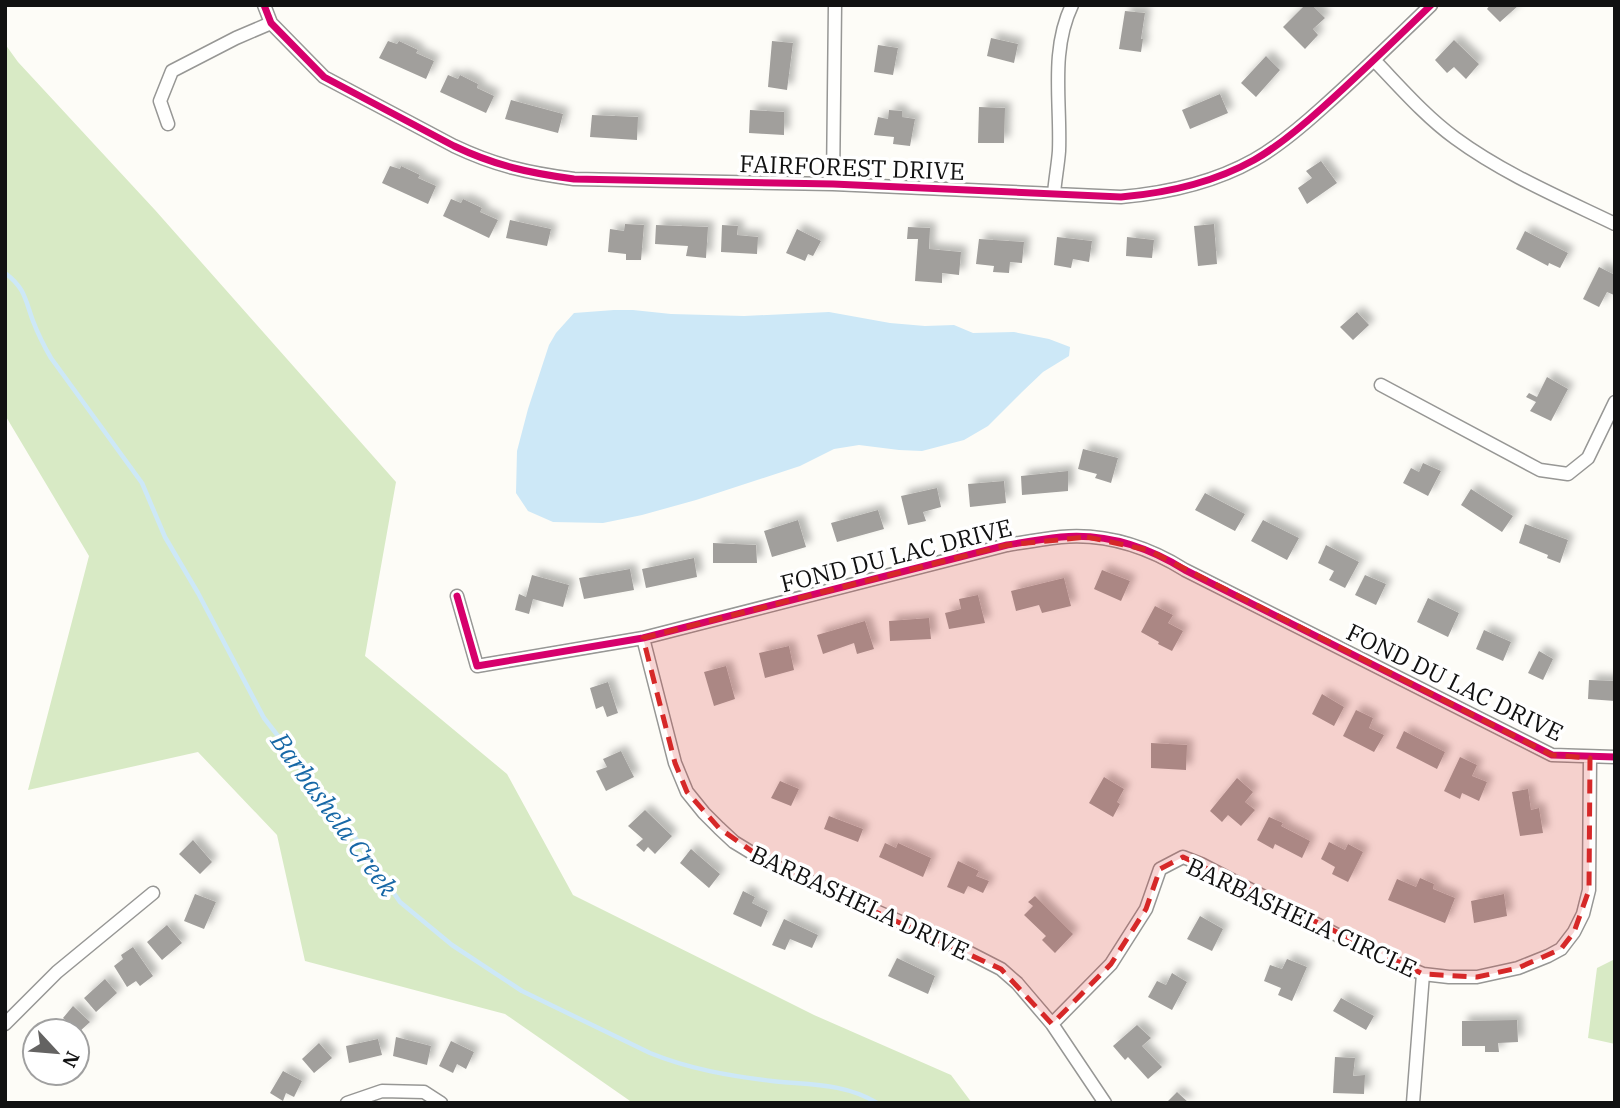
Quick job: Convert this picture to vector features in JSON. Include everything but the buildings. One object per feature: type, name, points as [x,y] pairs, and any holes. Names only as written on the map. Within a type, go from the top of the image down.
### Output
[{"type":"street","name":"FAIRFOREST DRIVE","points":[[264,5],[271,23],[324,77],[473,155],[533,174],[574,179],[833,184],[1121,197],[1157,194],[1198,184],[1255,160],[1290,136],[1347,87],[1431,5]]},
{"type":"street","points":[[833,184],[835,5]]},
{"type":"street","points":[[1054,194],[1059,150],[1057,70],[1065,20],[1072,5]]},
{"type":"street","points":[[168,124],[160,101],[172,71],[271,23]]},
{"type":"street","points":[[1374,60],[1427,115],[1463,143],[1517,176],[1615,224]]},
{"type":"street","points":[[1381,385],[1540,470],[1568,474],[1588,458],[1615,402]]},
{"type":"street","name":"FOND DU LAC DRIVE","points":[[457,596],[477,666],[643,638],[1007,545],[1062,537],[1108,539],[1148,550],[1167,559],[1552,755],[1615,757]]},
{"type":"street","name":"BARBASHELA DRIVE","points":[[643,638],[675,763],[687,792],[704,813],[734,842],[770,864],[966,951],[1001,970],[1017,983],[1052,1024],[1105,1103]]},
{"type":"street","name":"BARBASHELA CIRCLE","points":[[1052,1024],[1111,964],[1146,909],[1160,869],[1183,857],[1366,950],[1423,974],[1449,978],[1477,977],[1518,968],[1548,956],[1561,949],[1574,933],[1583,914],[1588,890],[1590,758]]},
{"type":"street","points":[[5,1024],[57,972],[153,893]]},
{"type":"street","points":[[1413,1103],[1423,974]]},
{"type":"street","points":[[347,1103],[382,1091],[424,1092],[441,1103]]},
{"type":"highlighted area","points":[[1087,537],[1148,550],[1552,755],[1590,758],[1589,890],[1574,932],[1561,949],[1518,968],[1477,977],[1423,974],[1183,857],[1160,869],[1146,909],[1111,964],[1052,1024],[1001,969],[770,864],[719,828],[687,792],[675,763],[643,638],[1007,545]]},
{"type":"green space","points":[[5,44],[18,62],[155,210],[396,482],[365,656],[507,774],[573,895],[814,1015],[951,1075],[972,1103],[633,1103],[505,1014],[305,961],[277,835],[198,752],[28,790],[89,556],[5,415]]},
{"type":"green space","points":[[1615,959],[1615,1044],[1588,1038],[1597,968]]},
{"type":"water","points":[[614,310],[744,316],[829,312],[890,323],[954,325],[973,333],[1014,332],[1049,339],[1070,347],[1069,356],[1043,372],[988,426],[964,440],[922,451],[859,445],[834,449],[800,466],[642,515],[603,523],[553,522],[528,511],[516,493],[517,451],[528,409],[549,345],[556,333],[574,313]]},
{"type":"waterway","name":"Barbashela Creek","points":[[5,273],[24,294],[37,331],[51,358],[142,483],[165,537],[264,718],[341,817],[400,902],[452,945],[522,991],[650,1053],[695,1068],[725,1074],[839,1088],[865,1096],[877,1103]]},
{"type":"cycle path","points":[[264,5],[271,23],[324,77],[454,146],[484,159],[527,171],[574,179],[833,184],[1121,197],[1172,190],[1206,181],[1263,155],[1314,115],[1431,5]]},
{"type":"cycle path","points":[[457,596],[477,666],[643,638],[1007,545],[1061,537],[1094,537],[1126,543],[1156,555],[1552,755],[1615,757]]}]
